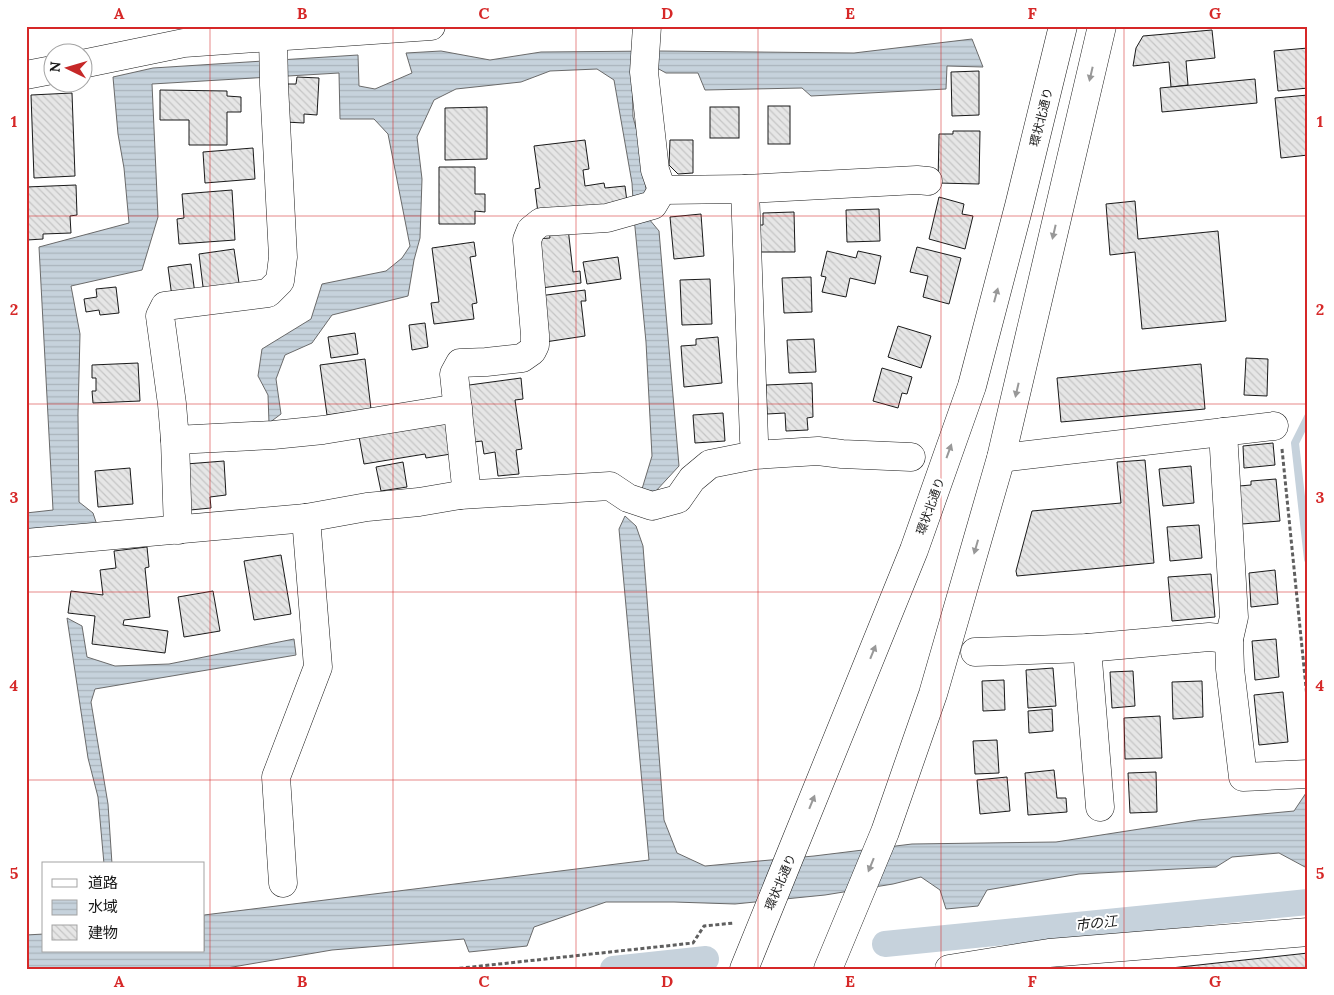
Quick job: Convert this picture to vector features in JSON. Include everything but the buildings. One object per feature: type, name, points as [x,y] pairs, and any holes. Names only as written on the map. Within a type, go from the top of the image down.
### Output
[{"type":"main road","points":[[92,61],[183,35],[273,44],[431,26]]},
{"type":"main road","name":"環状北通り","points":[[744,969],[914,550],[972,386],[1063,26]]},
{"type":"main road","points":[[828,969],[885,832],[933,694],[1002,458],[1102,26]]},
{"type":"main road","points":[[178,530],[172,404],[160,316],[164,306],[268,293],[280,281],[283,257],[273,44]]},
{"type":"main road","points":[[646,48],[658,197]]},
{"type":"main road","points":[[26,75],[42,72]]},
{"type":"main road","points":[[460,495],[466,486],[454,374],[460,363],[522,358],[532,352],[535,345],[527,240],[530,230],[540,222],[607,218],[627,212],[658,197],[745,189],[928,181]]},
{"type":"main road","points":[[745,189],[754,440]]},
{"type":"main road","points":[[175,440],[273,435],[323,430],[458,408]]},
{"type":"main road","points":[[1002,458],[1223,432],[1278,433]]},
{"type":"main road","points":[[1223,432],[1234,617],[1229,639],[1230,670],[1243,778],[1308,774]]},
{"type":"main road","points":[[26,543],[306,518],[367,507],[419,502],[460,495],[610,486],[628,498],[652,506],[678,499],[692,479],[710,464],[755,455],[818,451],[911,457]]},
{"type":"main road","points":[[282,883],[276,777],[318,667],[306,518]]},
{"type":"main road","points":[[975,652],[1087,648],[1209,637],[1229,639]]},
{"type":"main road","points":[[1087,648],[1100,807]]},
{"type":"main road","points":[[949,969],[1049,953],[1308,932]]},
{"type":"path","points":[[1278,433],[1308,707]]},
{"type":"path","points":[[453,969],[694,943],[704,926],[736,923]]},
{"type":"water","points":[[972,39],[983,67],[947,66],[946,89],[811,96],[802,88],[705,90],[698,73],[666,73],[657,68],[632,70],[633,117],[642,149],[649,219],[659,231],[679,466],[655,492],[642,489],[652,456],[646,342],[632,183],[614,80],[597,69],[550,71],[521,82],[456,89],[434,100],[417,137],[422,179],[420,238],[408,296],[332,315],[312,343],[285,355],[276,379],[281,414],[269,423],[268,395],[258,376],[262,349],[311,319],[322,284],[386,271],[402,258],[410,246],[388,134],[374,119],[340,119],[339,73],[152,84],[158,217],[142,270],[71,286],[80,334],[78,414],[79,502],[93,513],[97,525],[26,531],[26,513],[53,510],[39,247],[129,223],[113,77],[153,68],[358,55],[359,86],[375,89],[412,73],[406,53],[441,51],[490,60],[541,52],[854,53]]},
{"type":"water","points":[[625,516],[636,526],[643,546],[664,820],[677,853],[705,866],[814,856],[912,844],[1056,842],[1198,820],[1294,811],[1308,790],[1308,867],[1279,853],[1232,857],[1216,867],[1079,874],[987,890],[978,906],[946,909],[940,890],[921,877],[893,884],[825,895],[735,904],[606,902],[534,927],[527,946],[469,952],[464,939],[332,950],[221,969],[26,969],[26,935],[42,934],[42,952],[205,952],[205,915],[649,860],[619,529]]},
{"type":"water","points":[[67,618],[82,626],[87,657],[115,666],[169,664],[294,639],[296,655],[95,689],[91,702],[108,804],[112,862],[104,862],[98,797],[88,758]]},
{"type":"waterway","points":[[1308,417],[1295,443],[1308,559]]},
{"type":"waterway","name":"市の江","points":[[885,944],[1308,902]]},
{"type":"waterway","name":"市の江","points":[[613,969],[706,959]]}]
